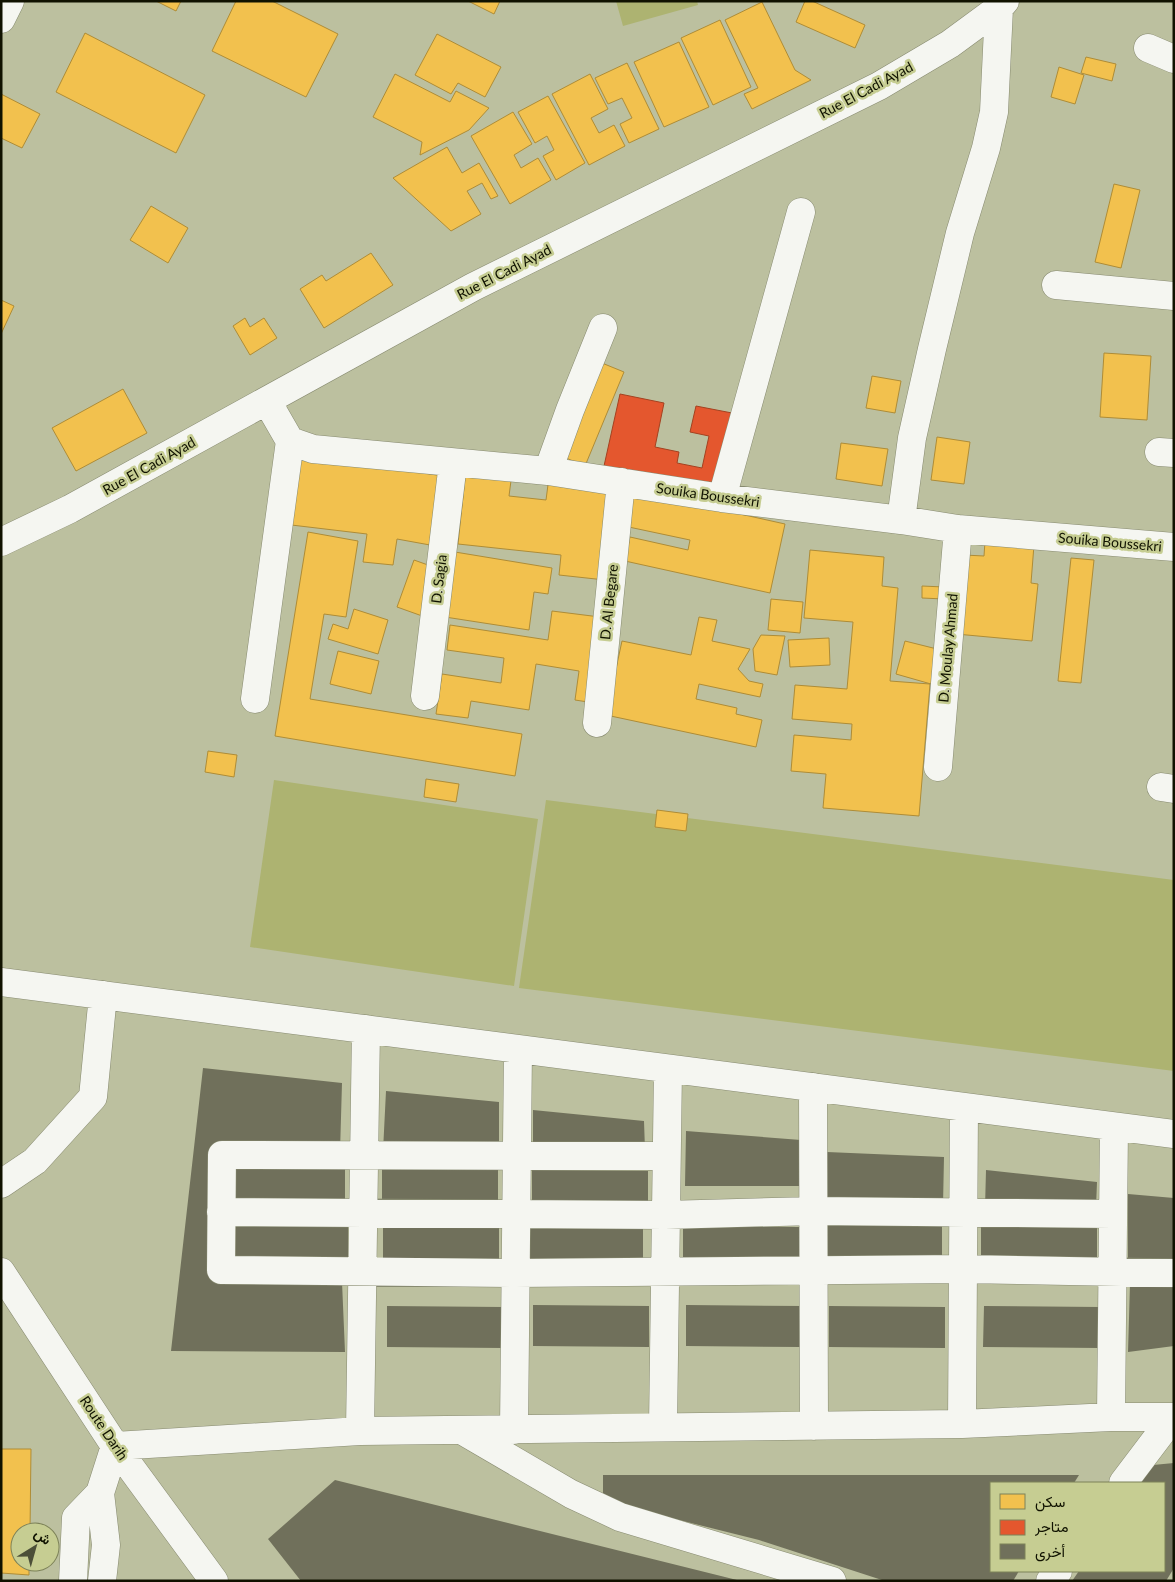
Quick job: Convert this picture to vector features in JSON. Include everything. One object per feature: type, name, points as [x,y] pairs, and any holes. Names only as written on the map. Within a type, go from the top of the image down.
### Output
[{"type":"street","points":[[1,19],[10,1]]},
{"type":"street","points":[[901,520],[912,438],[932,349],[960,233],[986,148],[994,112],[1002,4]]},
{"type":"street","name":"Rue El Cadi Ayad","points":[[1,542],[70,509],[473,286],[879,86],[950,44],[1002,4]]},
{"type":"street","points":[[1148,48],[1174,59]]},
{"type":"street","points":[[722,498],[801,212]]},
{"type":"street","points":[[1056,285],[1174,296]]},
{"type":"street","points":[[548,471],[603,328]]},
{"type":"street","points":[[255,699],[290,441],[267,401]]},
{"type":"street","name":"Souika Boussekri","points":[[290,441],[313,449],[548,471],[722,498],[958,529],[1174,547]]},
{"type":"street","name":"D. Sagia","points":[[425,696],[453,463]]},
{"type":"street","name":"D. Al Begare","points":[[596,723],[621,482]]},
{"type":"street","name":"D. Moulay Ahmad","points":[[938,767],[958,529]]},
{"type":"street","points":[[1,982],[1174,1134]]},
{"type":"street","points":[[1,1184],[35,1162],[93,1097],[103,995]]},
{"type":"street","points":[[360,1431],[366,1029]]},
{"type":"street","points":[[514,1430],[518,1049]]},
{"type":"street","points":[[663,1427],[668,1069]]},
{"type":"street","points":[[813,1088],[814,1426]]},
{"type":"street","points":[[962,1424],[964,1107]]},
{"type":"street","points":[[1111,1417],[1114,1127]]},
{"type":"street","points":[[666,1156],[222,1155],[221,1270],[516,1273],[963,1269],[1174,1272]]},
{"type":"street","points":[[221,1212],[665,1215],[813,1211],[1112,1214]]},
{"type":"street","name":"Route Darih","points":[[1,1272],[115,1446],[214,1581]]},
{"type":"street","points":[[102,1581],[106,1545],[100,1494],[115,1446],[360,1431],[962,1424],[1111,1417],[1173,1417]]},
{"type":"street","points":[[1124,1482],[1173,1417]]},
{"type":"street","points":[[462,1430],[571,1494],[620,1518],[832,1581]]},
{"type":"street","points":[[73,1581],[76,1518],[100,1494]]},
{"type":"green space","points":[[616,1],[697,1],[698,5],[623,26]]},
{"type":"green space","points":[[274,780],[538,819],[514,986],[250,947]]},
{"type":"green space","points":[[546,800],[1174,880],[1174,1071],[519,988]]},
{"type":"building: سكن","points":[[156,1],[181,1],[176,11]]},
{"type":"building: سكن","points":[[236,1],[272,1],[338,34],[306,97],[212,51]]},
{"type":"building: سكن","points":[[468,1],[500,1],[494,14]]},
{"type":"building: سكن","points":[[805,1],[812,1],[865,25],[855,48],[796,22]]},
{"type":"building: سكن","points":[[762,2],[795,70],[811,80],[752,109],[744,94],[758,88],[725,20]]},
{"type":"building: سكن","points":[[720,20],[751,87],[713,105],[681,38]]},
{"type":"building: سكن","points":[[85,33],[205,95],[176,153],[56,92]]},
{"type":"building: سكن","points":[[437,34],[501,67],[485,97],[458,83],[451,94],[415,75]]},
{"type":"building: سكن","points":[[679,42],[709,107],[664,127],[634,62]]},
{"type":"building: سكن","points":[[1086,57],[1116,64],[1112,81],[1081,73]]},
{"type":"building: سكن","points":[[627,63],[659,129],[629,143],[620,124],[632,118],[622,98],[608,104],[595,78]]},
{"type":"building: سكن","points":[[1059,67],[1084,75],[1075,104],[1051,97]]},
{"type":"building: سكن","points":[[395,74],[450,102],[456,91],[489,108],[469,130],[420,155],[422,142],[373,117]]},
{"type":"building: سكن","points":[[590,74],[608,109],[591,118],[599,133],[614,125],[625,146],[589,165],[552,94]]},
{"type":"building: سكن","points":[[1,94],[40,114],[22,148],[1,138]]},
{"type":"building: سكن","points":[[548,96],[585,163],[556,180],[543,156],[554,150],[547,136],[535,143],[518,112]]},
{"type":"building: سكن","points":[[513,112],[532,144],[514,155],[521,168],[538,158],[551,180],[510,204],[471,136]]},
{"type":"building: سكن","points":[[447,147],[462,173],[479,163],[498,196],[491,199],[482,183],[467,191],[481,214],[451,231],[393,178]]},
{"type":"building: سكن","points":[[1114,184],[1140,190],[1121,268],[1095,262]]},
{"type":"building: سكن","points":[[151,206],[188,228],[168,263],[130,240]]},
{"type":"building: سكن","points":[[371,253],[393,285],[324,328],[300,289],[322,275],[326,281]]},
{"type":"building: سكن","points":[[1,300],[14,306],[1,334]]},
{"type":"building: سكن","points":[[245,318],[250,327],[264,318],[277,338],[250,355],[233,326]]},
{"type":"building: سكن","points":[[1104,353],[1151,356],[1147,420],[1100,417]]},
{"type":"building: سكن","points":[[597,361],[624,372],[585,466],[559,455]]},
{"type":"building: سكن","points":[[872,376],[901,381],[895,413],[866,408]]},
{"type":"building: سكن","points":[[123,389],[147,433],[76,471],[52,428]]},
{"type":"building: سكن","points":[[937,437],[970,442],[964,484],[931,480]]},
{"type":"building: سكن","points":[[841,443],[888,449],[882,486],[836,479]]},
{"type":"building: سكن","points":[[295,451],[442,476],[430,545],[397,539],[393,565],[363,562],[367,534],[283,524]]},
{"type":"building: سكن","points":[[466,468],[512,473],[509,496],[546,500],[549,477],[615,485],[605,580],[559,575],[561,555],[458,544]]},
{"type":"building: سكن","points":[[632,490],[785,524],[770,593],[625,561],[630,537],[688,550],[690,540],[624,526]]},
{"type":"building: سكن","points":[[308,532],[358,541],[346,617],[324,614],[310,699],[522,734],[515,776],[275,736]]},
{"type":"building: سكن","points":[[985,541],[1034,545],[1031,583],[1038,584],[1032,641],[956,634],[964,555],[984,556]]},
{"type":"building: سكن","points":[[810,550],[884,557],[882,586],[898,588],[890,681],[930,684],[919,816],[823,808],[826,774],[791,771],[794,735],[851,740],[852,724],[792,719],[795,685],[847,689],[853,622],[804,618]]},
{"type":"building: سكن","points":[[455,552],[552,568],[548,594],[534,592],[529,630],[445,617]]},
{"type":"building: سكن","points":[[1071,558],[1094,560],[1081,683],[1058,681]]},
{"type":"building: سكن","points":[[414,560],[442,570],[425,617],[397,607]]},
{"type":"building: سكن","points":[[922,586],[944,587],[944,599],[922,598]]},
{"type":"building: سكن","points":[[771,599],[803,602],[800,633],[768,630]]},
{"type":"building: سكن","points":[[354,609],[388,620],[378,654],[328,639],[333,624],[348,629]]},
{"type":"building: سكن","points":[[552,611],[600,617],[588,702],[575,700],[579,671],[536,664],[529,710],[471,701],[468,718],[436,714],[442,674],[501,683],[504,658],[447,650],[450,625],[548,640]]},
{"type":"building: سكن","points":[[699,617],[717,620],[712,641],[750,649],[738,669],[749,681],[763,684],[760,697],[699,684],[696,699],[737,708],[736,714],[762,720],[756,747],[606,715],[622,641],[691,655]]},
{"type":"building: سكن","points":[[761,635],[785,636],[777,675],[755,671],[753,649]]},
{"type":"building: سكن","points":[[829,638],[830,665],[790,667],[788,640]]},
{"type":"building: سكن","points":[[905,641],[941,650],[931,684],[896,674]]},
{"type":"building: سكن","points":[[338,651],[379,661],[371,694],[330,684]]},
{"type":"building: سكن","points":[[208,751],[237,755],[234,777],[205,772]]},
{"type":"building: سكن","points":[[426,779],[459,784],[456,802],[424,797]]},
{"type":"building: سكن","points":[[657,810],[688,814],[686,831],[655,827]]},
{"type":"building: سكن","points":[[1,1449],[31,1449],[30,1522],[10,1522],[10,1572],[29,1572],[29,1575],[1,1573]]},
{"type":"building: متاجر","points":[[620,394],[664,403],[655,447],[679,452],[677,463],[702,468],[709,436],[690,432],[696,406],[732,413],[716,490],[604,466]]},
{"type":"building: أخرى","points":[[203,1068],[342,1083],[340,1152],[216,1153],[213,1281],[342,1282],[345,1352],[171,1351]]},
{"type":"building: أخرى","points":[[386,1091],[499,1102],[499,1151],[383,1151]]},
{"type":"building: أخرى","points":[[533,1110],[644,1121],[645,1150],[533,1151]]},
{"type":"building: أخرى","points":[[686,1131],[801,1140],[801,1186],[685,1186]]},
{"type":"building: أخرى","points":[[827,1152],[944,1157],[943,1205],[827,1205]]},
{"type":"building: أخرى","points":[[228,1165],[345,1166],[345,1207],[228,1206]]},
{"type":"building: أخرى","points":[[382,1167],[498,1168],[498,1208],[382,1208]]},
{"type":"building: أخرى","points":[[532,1170],[648,1171],[648,1212],[532,1211]]},
{"type":"building: أخرى","points":[[986,1170],[1097,1182],[1096,1208],[985,1208]]},
{"type":"building: أخرى","points":[[1128,1194],[1174,1198],[1174,1268],[1128,1267]]},
{"type":"building: أخرى","points":[[231,1224],[348,1225],[348,1266],[231,1265]]},
{"type":"building: أخرى","points":[[826,1225],[942,1225],[942,1266],[826,1265]]},
{"type":"building: أخرى","points":[[981,1225],[1097,1226],[1097,1267],[981,1266]]},
{"type":"building: أخرى","points":[[527,1226],[643,1227],[643,1267],[527,1267]]},
{"type":"building: أخرى","points":[[683,1226],[799,1227],[799,1268],[683,1267]]},
{"type":"building: أخرى","points":[[383,1227],[499,1228],[499,1269],[383,1268]]},
{"type":"building: أخرى","points":[[1130,1284],[1174,1284],[1174,1346],[1128,1352]]},
{"type":"building: أخرى","points":[[533,1305],[649,1306],[649,1347],[533,1346]]},
{"type":"building: أخرى","points":[[686,1305],[803,1306],[802,1347],[686,1346]]},
{"type":"building: أخرى","points":[[387,1306],[503,1307],[503,1348],[387,1347]]},
{"type":"building: أخرى","points":[[829,1306],[945,1307],[945,1348],[829,1347]]},
{"type":"building: أخرى","points":[[984,1306],[1100,1307],[1100,1348],[983,1347]]},
{"type":"building: أخرى","points":[[1174,1463],[1174,1568],[1166,1581],[1072,1581],[1078,1572],[1165,1572],[1165,1482],[1142,1482],[1153,1465]]},
{"type":"building: أخرى","points":[[603,1475],[1079,1475],[1075,1482],[990,1482],[990,1572],[1018,1572],[1013,1581],[885,1581],[759,1540],[603,1501]]},
{"type":"building: أخرى","points":[[335,1480],[737,1581],[301,1581],[268,1539]]}]
